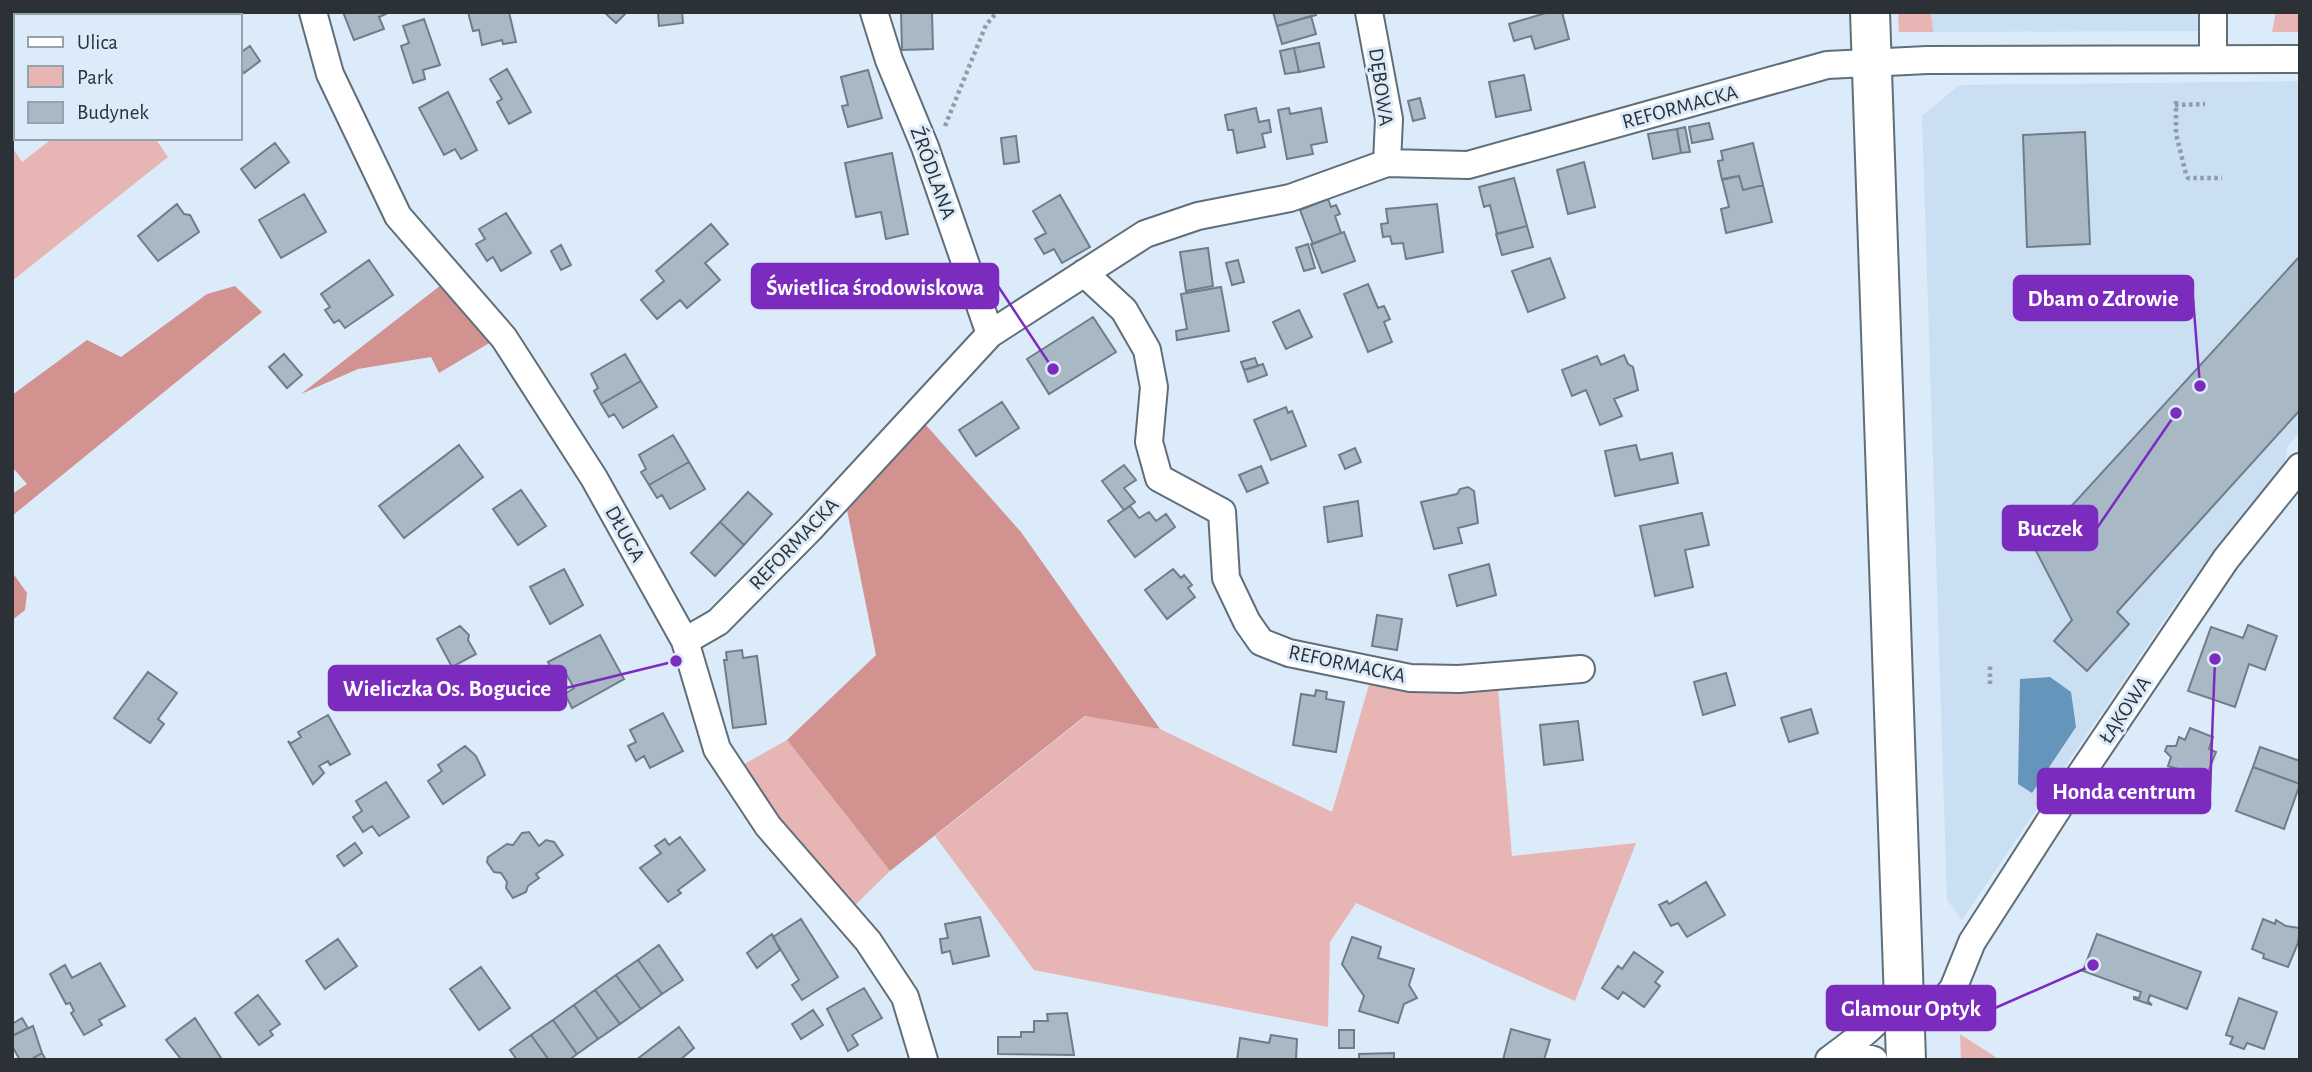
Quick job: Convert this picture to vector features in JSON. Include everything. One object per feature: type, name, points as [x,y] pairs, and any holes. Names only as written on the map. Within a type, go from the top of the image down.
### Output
[{"type":"main road","points":[[1870,12],[1906,1060]]},
{"type":"street","name":"DŁUGA","points":[[313,12],[330,74],[398,216],[504,338],[594,478],[685,641],[717,749],[768,826],[868,941],[905,997],[925,1060]]},
{"type":"street","name":"ŹRÓDLANA","points":[[874,12],[889,60],[925,147],[990,334]]},
{"type":"street","name":"DĘBOWA","points":[[1369,12],[1389,119],[1387,163]]},
{"type":"street","points":[[2213,12],[2213,58]]},
{"type":"street","name":"REFORMACKA","points":[[685,641],[718,622],[810,529],[990,334],[1145,234],[1198,216],[1290,198],[1387,163],[1468,165],[1827,65],[1871,61],[2300,59]]},
{"type":"street","name":"REFORMACKA","points":[[1084,273],[1124,310],[1147,350],[1154,387],[1149,442],[1159,478],[1222,512],[1226,578],[1247,622],[1261,642],[1289,653],[1410,678],[1459,680],[1581,669]]},
{"type":"street","name":"ŁĄKOWA","points":[[1904,993],[1942,1002],[1953,989],[1972,942],[2066,796],[2226,559],[2300,467]]},
{"type":"street","points":[[1836,1055],[1867,1033],[1904,993]]},
{"type":"street","points":[[1836,1055],[1874,1060]]},
{"type":"path","points":[[925,147],[946,126],[986,25],[997,12]]},
{"type":"path","points":[[2205,104],[2175,103],[2179,156],[2188,177],[2222,177]]},
{"type":"path","points":[[1990,664],[1990,684]]},
{"type":"shaded area","points":[[1931,12],[2198,12],[2198,31],[1933,32]]},
{"type":"shaded area","points":[[2300,81],[2300,431],[2287,447],[2285,463],[2179,598],[1962,920],[1947,900],[1922,116],[1959,85]]},
{"type":"shaded area","points":[[441,285],[491,342],[439,373],[431,357],[358,369],[301,394]]},
{"type":"shaded area","points":[[235,286],[262,312],[12,516],[12,494],[27,484],[12,467],[12,395],[87,340],[121,357],[207,294]]},
{"type":"shaded area","points":[[925,424],[1021,532],[1160,729],[1085,716],[890,871],[787,740],[876,655],[846,505]]},
{"type":"shaded area","points":[[12,572],[27,593],[25,610],[15,618],[12,618]]},
{"type":"green space","points":[[1898,12],[1931,12],[1933,32],[1899,32]]},
{"type":"green space","points":[[2276,12],[2300,12],[2300,32],[2272,32]]},
{"type":"green space","points":[[50,140],[156,140],[168,157],[12,281],[12,147],[22,162]]},
{"type":"green space","points":[[1371,678],[1498,688],[1512,856],[1636,843],[1575,1001],[1356,903],[1330,942],[1328,1027],[1034,970],[935,836],[1086,716],[1160,729],[1332,812]]},
{"type":"green space","points":[[787,740],[890,871],[851,909],[763,804],[739,767]]},
{"type":"green space","points":[[1960,1034],[2000,1060],[1961,1060]]},
{"type":"water","points":[[2050,677],[2071,692],[2076,727],[2032,793],[2018,784],[2020,679]]},
{"type":"building","points":[[129,12],[177,12],[174,14]]},
{"type":"building","points":[[343,12],[390,12],[379,17],[384,29],[354,40]]},
{"type":"building","points":[[468,12],[509,12],[516,42],[503,44],[502,40],[482,45],[479,30],[473,31]]},
{"type":"building","points":[[604,12],[625,12],[626,13],[616,23]]},
{"type":"building","points":[[658,12],[682,12],[683,23],[659,26]]},
{"type":"building","points":[[901,12],[932,12],[933,49],[902,50]]},
{"type":"building","points":[[1273,12],[1315,12],[1316,15],[1277,26]]},
{"type":"building","points":[[1549,12],[1562,12],[1569,39],[1535,49],[1531,36],[1514,41],[1509,24]]},
{"type":"building","points":[[1311,16],[1316,34],[1282,44],[1277,26]]},
{"type":"building","points":[[424,19],[440,65],[423,70],[425,79],[413,83],[401,46],[409,43],[403,26]]},
{"type":"building","points":[[1319,43],[1324,67],[1299,72],[1294,48]]},
{"type":"building","points":[[250,46],[260,61],[244,73],[242,70],[242,52]]},
{"type":"building","points":[[1294,48],[1299,72],[1285,74],[1280,51]]},
{"type":"building","points":[[507,69],[531,112],[509,124],[497,102],[502,99],[490,79]]},
{"type":"building","points":[[868,70],[882,118],[848,127],[842,106],[848,105],[841,77]]},
{"type":"building","points":[[1524,75],[1531,110],[1496,117],[1489,82]]},
{"type":"building","points":[[448,92],[477,150],[461,159],[455,149],[444,155],[419,108]]},
{"type":"building","points":[[1420,98],[1425,118],[1413,121],[1408,101]]},
{"type":"building","points":[[1256,108],[1259,122],[1269,120],[1271,132],[1262,134],[1265,147],[1237,153],[1233,130],[1228,130],[1225,115]]},
{"type":"building","points":[[1289,108],[1290,114],[1321,108],[1327,142],[1311,145],[1313,154],[1287,159],[1278,110]]},
{"type":"building","points":[[1709,123],[1713,139],[1692,143],[1689,127]]},
{"type":"building","points":[[1685,127],[1690,152],[1681,153],[1677,129]]},
{"type":"building","points":[[1677,129],[1681,153],[1653,159],[1648,134]]},
{"type":"building","points":[[2085,132],[2090,244],[2027,247],[2023,135]]},
{"type":"building","points":[[1016,136],[1019,162],[1004,164],[1001,138]]},
{"type":"building","points":[[275,143],[289,162],[255,188],[241,169]]},
{"type":"building","points":[[1753,143],[1763,185],[1743,190],[1739,176],[1722,180],[1718,161],[1723,160],[1721,151]]},
{"type":"building","points":[[892,153],[908,234],[886,239],[881,212],[856,217],[845,163]]},
{"type":"building","points":[[1584,162],[1595,207],[1568,214],[1557,170]]},
{"type":"building","points":[[1739,176],[1743,190],[1763,185],[1772,222],[1726,233],[1721,209],[1729,207],[1722,179]]},
{"type":"building","points":[[1514,178],[1527,226],[1497,234],[1490,205],[1484,207],[1479,187]]},
{"type":"building","points":[[304,194],[326,232],[281,258],[259,220]]},
{"type":"building","points":[[1060,195],[1090,247],[1062,263],[1054,249],[1044,254],[1035,239],[1046,233],[1033,211]]},
{"type":"building","points":[[1328,199],[1331,207],[1336,205],[1340,214],[1335,216],[1341,233],[1313,244],[1300,210]]},
{"type":"building","points":[[177,204],[184,214],[190,215],[199,232],[158,261],[138,236]]},
{"type":"building","points":[[1437,204],[1443,252],[1406,259],[1403,243],[1392,244],[1390,236],[1383,237],[1381,224],[1388,223],[1386,209]]},
{"type":"building","points":[[506,213],[531,253],[501,271],[493,257],[487,261],[476,244],[485,239],[479,229]]},
{"type":"building","points":[[711,224],[728,244],[705,263],[720,280],[687,308],[680,300],[657,319],[641,300],[664,281],[656,271]]},
{"type":"building","points":[[1527,226],[1533,247],[1502,255],[1496,234]]},
{"type":"building","points":[[1344,232],[1355,261],[1322,273],[1311,244]]},
{"type":"building","points":[[1308,244],[1315,268],[1304,271],[1296,248]]},
{"type":"building","points":[[561,245],[571,265],[561,270],[551,251]]},
{"type":"building","points":[[1208,248],[1213,286],[1186,291],[1180,252]]},
{"type":"building","points":[[2300,256],[2300,410],[2117,612],[2129,624],[2087,671],[2054,641],[2072,620],[2034,547]]},
{"type":"building","points":[[1550,258],[1565,298],[1528,312],[1512,271]]},
{"type":"building","points":[[369,260],[393,295],[345,328],[339,320],[334,323],[325,310],[330,307],[321,294]]},
{"type":"building","points":[[1238,260],[1244,282],[1232,285],[1226,263]]},
{"type":"building","points":[[1368,284],[1378,308],[1384,306],[1390,319],[1384,322],[1392,342],[1368,352],[1344,294]]},
{"type":"building","points":[[1221,287],[1229,331],[1177,340],[1176,331],[1187,329],[1181,294]]},
{"type":"building","points":[[1299,310],[1312,337],[1286,349],[1273,322]]},
{"type":"building","points":[[1093,317],[1116,352],[1049,394],[1027,359]]},
{"type":"building","points":[[284,354],[302,375],[287,388],[269,367]]},
{"type":"building","points":[[625,354],[641,381],[601,404],[594,391],[598,388],[591,374]]},
{"type":"building","points":[[1624,355],[1628,364],[1633,367],[1638,390],[1614,399],[1622,416],[1600,425],[1586,390],[1572,396],[1562,370],[1597,356],[1601,365]]},
{"type":"building","points":[[1255,358],[1258,366],[1244,370],[1241,362]]},
{"type":"building","points":[[1263,364],[1267,375],[1248,382],[1244,370]]},
{"type":"building","points":[[641,381],[657,407],[623,428],[614,414],[609,417],[601,404]]},
{"type":"building","points":[[1002,402],[1019,428],[976,456],[959,430]]},
{"type":"building","points":[[1286,407],[1288,413],[1292,411],[1306,446],[1271,460],[1254,420]]},
{"type":"building","points":[[673,435],[689,462],[649,485],[641,472],[646,469],[639,455]]},
{"type":"building","points":[[459,445],[483,477],[404,538],[379,506]]},
{"type":"building","points":[[1636,445],[1640,460],[1672,453],[1678,483],[1615,496],[1605,451]]},
{"type":"building","points":[[1355,448],[1361,462],[1345,469],[1339,455]]},
{"type":"building","points":[[689,462],[705,489],[670,509],[662,495],[657,498],[649,485]]},
{"type":"building","points":[[1124,465],[1136,480],[1124,488],[1135,502],[1124,510],[1102,481]]},
{"type":"building","points":[[1261,466],[1268,483],[1247,492],[1239,475]]},
{"type":"building","points":[[1468,487],[1474,491],[1478,523],[1458,528],[1462,543],[1434,549],[1421,502],[1457,494],[1460,489]]},
{"type":"building","points":[[521,490],[546,526],[518,545],[493,509]]},
{"type":"building","points":[[748,492],[772,514],[744,545],[720,522]]},
{"type":"building","points":[[1358,501],[1362,536],[1328,542],[1324,507]]},
{"type":"building","points":[[1130,506],[1139,518],[1149,512],[1156,521],[1166,514],[1175,527],[1135,557],[1108,521]]},
{"type":"building","points":[[1702,513],[1709,545],[1685,550],[1693,587],[1655,596],[1640,526]]},
{"type":"building","points":[[720,522],[744,545],[715,576],[691,553]]},
{"type":"building","points":[[1489,564],[1496,595],[1457,606],[1449,575]]},
{"type":"building","points":[[564,569],[583,605],[550,624],[530,587]]},
{"type":"building","points":[[1173,569],[1181,578],[1184,575],[1192,585],[1188,588],[1195,597],[1167,619],[1145,590]]},
{"type":"building","points":[[1377,615],[1402,619],[1397,650],[1372,646]]},
{"type":"building","points":[[2248,625],[2277,636],[2265,670],[2249,664],[2235,707],[2188,691],[2211,627],[2243,638]]},
{"type":"building","points":[[460,626],[469,635],[468,640],[476,654],[452,667],[437,639]]},
{"type":"building","points":[[600,635],[624,679],[572,708],[565,694],[574,688],[565,672],[556,677],[548,662]]},
{"type":"building","points":[[742,650],[743,658],[757,656],[766,724],[733,728],[724,660],[727,660],[726,652]]},
{"type":"building","points":[[148,672],[177,693],[158,719],[164,724],[150,743],[114,718]]},
{"type":"building","points":[[1726,673],[1735,705],[1703,715],[1694,682]]},
{"type":"building","points":[[1316,690],[1327,692],[1326,699],[1344,702],[1336,752],[1293,745],[1301,694],[1315,696]]},
{"type":"building","points":[[1811,709],[1818,733],[1789,742],[1781,718]]},
{"type":"building","points":[[663,713],[683,751],[650,768],[644,756],[636,761],[628,746],[636,742],[630,730]]},
{"type":"building","points":[[328,715],[350,754],[330,765],[328,761],[319,766],[324,773],[313,784],[288,741],[291,743],[301,737],[298,732]]},
{"type":"building","points":[[1578,721],[1583,760],[1544,765],[1540,725]]},
{"type":"building","points":[[2190,728],[2213,737],[2209,749],[2216,752],[2205,780],[2191,774],[2189,779],[2176,774],[2178,769],[2168,766],[2171,757],[2165,751],[2167,746],[2176,746],[2179,737],[2185,740]]},
{"type":"building","points":[[465,746],[476,756],[485,775],[443,804],[428,781],[442,771],[438,765]]},
{"type":"building","points":[[2260,747],[2300,761],[2300,784],[2253,767]]},
{"type":"building","points":[[2253,767],[2300,784],[2284,829],[2236,811]]},
{"type":"building","points":[[386,782],[409,817],[379,836],[372,826],[363,832],[353,817],[362,811],[356,801]]},
{"type":"building","points":[[529,832],[539,846],[546,840],[554,842],[563,855],[536,874],[539,878],[528,886],[526,892],[513,898],[501,873],[494,872],[487,862],[488,857],[507,844],[513,845],[522,833]]},
{"type":"building","points":[[680,837],[705,870],[678,890],[681,893],[668,902],[640,868],[661,853],[655,846],[665,839],[669,845]]},
{"type":"building","points":[[355,843],[362,853],[344,866],[337,856]]},
{"type":"building","points":[[1706,882],[1725,915],[1687,937],[1678,923],[1671,926],[1659,905],[1667,901],[1669,904]]},
{"type":"building","points":[[980,917],[989,956],[953,964],[950,951],[942,953],[940,939],[948,938],[945,924]]},
{"type":"building","points":[[801,919],[838,977],[802,1000],[792,985],[799,980],[773,937]]},
{"type":"building","points":[[2263,919],[2275,924],[2276,920],[2286,926],[2300,928],[2298,943],[2288,967],[2263,958],[2264,954],[2252,949]]},
{"type":"building","points":[[772,934],[780,950],[757,968],[747,953]]},
{"type":"building","points":[[2097,934],[2201,972],[2187,1009],[2150,995],[2148,1001],[2152,1005],[2134,999],[2139,998],[2141,992],[2083,971]]},
{"type":"building","points":[[1352,937],[1381,947],[1378,958],[1414,969],[1409,985],[1417,998],[1404,1004],[1398,1023],[1359,1011],[1364,996],[1342,964]]},
{"type":"building","points":[[338,939],[357,966],[325,989],[306,961]]},
{"type":"building","points":[[659,945],[683,980],[662,994],[638,960]]},
{"type":"building","points":[[1634,952],[1663,972],[1655,982],[1660,986],[1644,1007],[1623,992],[1618,999],[1602,988],[1618,966],[1622,969]]},
{"type":"building","points":[[638,960],[662,994],[641,1009],[616,975]]},
{"type":"building","points":[[100,963],[125,1006],[99,1020],[102,1025],[84,1035],[71,1013],[74,1011],[70,1003],[66,1004],[50,974],[65,965],[72,978]]},
{"type":"building","points":[[481,967],[510,1008],[479,1030],[450,989]]},
{"type":"building","points":[[616,975],[641,1009],[620,1024],[595,990]]},
{"type":"building","points":[[864,988],[882,1018],[852,1035],[858,1045],[848,1051],[827,1009]]},
{"type":"building","points":[[595,990],[620,1024],[598,1039],[574,1005]]},
{"type":"building","points":[[258,995],[280,1024],[270,1031],[273,1035],[259,1045],[235,1013]]},
{"type":"building","points":[[2239,998],[2277,1012],[2264,1049],[2247,1043],[2244,1049],[2230,1044],[2233,1037],[2226,1035]]},
{"type":"building","points":[[574,1005],[598,1039],[577,1054],[553,1020]]},
{"type":"building","points":[[813,1010],[823,1025],[801,1039],[792,1024]]},
{"type":"building","points":[[1067,1013],[1074,1055],[998,1054],[998,1037],[1021,1037],[1021,1032],[1034,1032],[1034,1021],[1048,1021],[1047,1014]]},
{"type":"building","points":[[22,1018],[28,1028],[12,1036],[12,1024]]},
{"type":"building","points":[[195,1018],[221,1058],[218,1060],[177,1060],[180,1058],[166,1040]]},
{"type":"building","points":[[553,1020],[577,1054],[569,1060],[549,1060],[531,1035]]},
{"type":"building","points":[[33,1026],[42,1053],[30,1060],[20,1060],[12,1046],[12,1036]]},
{"type":"building","points":[[679,1027],[694,1048],[680,1060],[636,1060]]},
{"type":"building","points":[[1511,1029],[1550,1040],[1544,1060],[1503,1060]]},
{"type":"building","points":[[1339,1030],[1354,1030],[1354,1048],[1339,1048]]},
{"type":"building","points":[[531,1035],[549,1060],[517,1060],[510,1050]]},
{"type":"building","points":[[1271,1035],[1297,1039],[1296,1060],[1237,1060],[1240,1038],[1269,1043]]},
{"type":"building","points":[[42,1053],[46,1060],[30,1060]]},
{"type":"building","points":[[1394,1053],[1394,1060],[1359,1060],[1359,1054]]},
{"type":"place","name":"Świetlica środowiskowa","points":[[1053,369]]},
{"type":"place","name":"Dbam o Zdrowie","points":[[2200,386]]},
{"type":"place","name":"Buczek","points":[[2176,413]]},
{"type":"place","name":"Honda centrum","points":[[2215,659]]},
{"type":"place","name":"Wieliczka Os. Bogucice","points":[[676,661]]},
{"type":"place","name":"Glamour Optyk","points":[[2093,965]]}]
